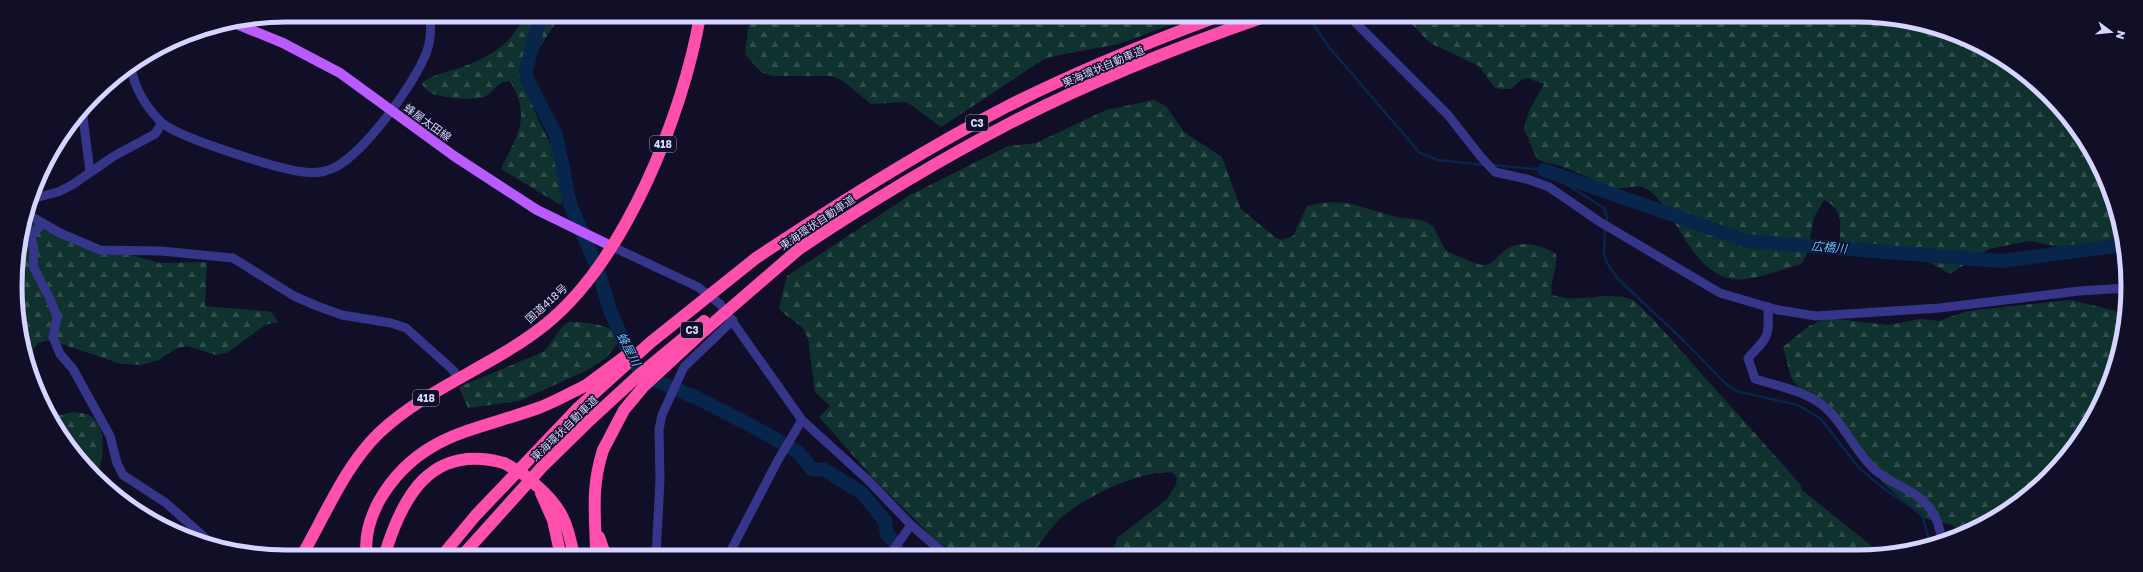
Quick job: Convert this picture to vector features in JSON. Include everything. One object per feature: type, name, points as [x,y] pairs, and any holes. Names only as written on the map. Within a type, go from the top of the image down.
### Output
[{"type":"highway","name":"国道418号","points":[[304,550],[336,494],[368,446],[394,421],[424,399],[506,352],[546,324],[591,277],[637,203],[663,143],[695,47],[699,22]]},
{"type":"highway","name":"東海環状自動車道","points":[[447,550],[476,515],[578,408],[651,342],[756,258],[896,169],[1007,107],[1177,32],[1203,22]]},
{"type":"highway","name":"東海環状自動車道","points":[[467,550],[537,473],[591,419],[688,333],[799,249],[902,183],[1006,125],[1076,92],[1182,47],[1250,22]]},
{"type":"highway","points":[[595,550],[593,516],[596,481],[603,450],[624,410],[644,386],[697,337],[799,249]]},
{"type":"highway","points":[[368,550],[368,531],[376,506],[392,482],[415,459],[454,434],[542,406],[585,386],[719,282],[756,258]]},
{"type":"highway","points":[[386,550],[400,510],[407,498],[425,477],[447,464],[468,459],[486,459],[504,463],[522,473],[536,485],[556,503],[562,512],[571,538],[573,550]]},
{"type":"highway","points":[[536,485],[543,496],[553,520],[559,550]]},
{"type":"highway","points":[[593,516],[604,550]]},
{"type":"main road","name":"蜂屋太田線","points":[[240,26],[283,42],[340,73],[460,161],[536,210],[610,246]]},
{"type":"street","points":[[132,72],[134,82],[143,100],[162,123],[188,137],[245,156],[289,169],[317,172],[341,165],[359,151],[391,110],[418,70],[428,50],[431,22]]},
{"type":"street","points":[[1355,22],[1448,115],[1481,157],[1495,172],[1527,179],[1549,187],[1600,222],[1720,293],[1768,307],[1816,316],[1824,316],[1939,308],[2079,291],[2121,288]]},
{"type":"street","points":[[83,118],[90,172]]},
{"type":"street","points":[[37,197],[58,192],[114,156],[155,134],[162,123]]},
{"type":"street","points":[[32,216],[79,242],[100,250],[161,251],[234,258],[294,296],[317,306],[342,315],[391,323],[406,328],[450,366],[458,379]]},
{"type":"street","points":[[43,223],[31,236],[34,250],[33,266],[50,299],[57,317],[53,337],[60,354],[73,369],[110,436],[117,463],[123,475],[166,503],[204,537]]},
{"type":"street","points":[[610,246],[698,288],[720,304],[733,320],[802,420],[869,481],[911,525],[940,550]]},
{"type":"street","points":[[1768,307],[1769,327],[1766,339],[1748,358],[1756,379],[1802,392],[1822,405],[1875,470],[1920,497],[1925,502],[1937,520],[1941,536]]},
{"type":"street","points":[[656,550],[660,480],[659,429],[662,415],[684,367],[733,320]]},
{"type":"street","points":[[731,550],[778,460],[802,420]]},
{"type":"street","points":[[893,550],[911,525]]},
{"type":"green space","points":[[521,22],[556,22],[538,50],[531,65],[528,84],[534,108],[559,165],[565,202],[559,204],[501,169],[517,136],[520,126],[520,105],[517,94],[510,81],[502,83],[484,97],[472,99],[436,95],[428,91],[422,84],[431,77],[484,58],[503,45]]},
{"type":"green space","points":[[752,22],[1178,22],[1119,44],[1054,56],[1041,61],[941,127],[907,102],[871,104],[843,81],[832,76],[772,76],[761,72],[745,54],[748,28]]},
{"type":"green space","points":[[1410,22],[1857,22],[1891,24],[1909,27],[1942,36],[1974,49],[2004,66],[2044,99],[2066,125],[2086,154],[2101,185],[2112,218],[2119,251],[2089,244],[2071,249],[2029,241],[1989,249],[1950,274],[1927,261],[1915,257],[1849,256],[1843,250],[1841,243],[1840,220],[1838,213],[1833,206],[1824,200],[1814,217],[1807,254],[1801,264],[1766,275],[1745,279],[1732,279],[1720,275],[1700,260],[1663,205],[1649,190],[1642,187],[1613,188],[1564,167],[1537,159],[1524,129],[1529,111],[1544,84],[1527,78],[1521,80],[1511,89],[1499,89],[1494,87],[1479,66],[1430,43]]},
{"type":"green space","points":[[1154,100],[1166,106],[1184,132],[1222,157],[1241,209],[1276,238],[1281,240],[1293,236],[1307,206],[1333,202],[1353,204],[1397,217],[1425,221],[1432,226],[1448,252],[1471,262],[1484,265],[1490,264],[1510,247],[1523,244],[1537,245],[1556,254],[1556,264],[1551,290],[1552,295],[1572,298],[1612,296],[1634,300],[1652,318],[1800,484],[1802,490],[1875,549],[1114,550],[1117,538],[1166,500],[1176,485],[1177,478],[1173,473],[1160,473],[1146,475],[1130,480],[1098,493],[1061,518],[1035,550],[949,550],[936,541],[875,480],[819,417],[830,406],[815,392],[808,338],[802,327],[782,312],[779,307],[787,276],[910,195],[1008,146],[1036,143],[1106,110]]},
{"type":"green space","points":[[30,223],[54,224],[62,233],[73,239],[160,263],[207,262],[205,306],[271,312],[278,322],[265,325],[227,353],[216,355],[187,346],[175,349],[159,360],[141,365],[121,364],[50,340],[38,343],[31,354],[24,320],[22,286],[24,252]]},
{"type":"green space","points":[[2070,300],[2116,311],[2119,313],[2116,338],[2107,371],[2094,403],[2077,433],[2044,473],[2018,495],[1989,515],[1959,530],[1952,525],[1929,520],[1918,514],[1882,482],[1859,450],[1849,432],[1798,388],[1791,377],[1783,347],[1809,326],[1827,318],[1889,325],[1920,319],[1939,321],[1967,311]]},
{"type":"green space","points":[[568,322],[593,324],[611,329],[616,332],[618,343],[606,358],[586,371],[519,401],[468,408],[459,387],[543,352],[547,349],[563,326]]},
{"type":"green space","points":[[74,412],[87,414],[94,419],[102,434],[103,443],[98,472],[66,433],[56,416]]},
{"type":"waterway","name":"蜂屋川","points":[[539,22],[526,70],[527,79],[556,135],[570,204],[598,270],[610,310],[632,360],[639,370],[652,379],[697,398],[752,426],[798,452],[812,469],[825,470],[862,493],[885,521],[887,534],[895,543],[897,550]]},
{"type":"waterway","points":[[1312,22],[1329,47],[1420,153],[1438,160],[1485,165]]},
{"type":"waterway","name":"広橋川","points":[[1492,165],[1544,170],[1604,208],[1607,217],[1606,223]]},
{"type":"waterway","name":"広橋川","points":[[1544,170],[1747,241],[2001,261],[2118,246]]},
{"type":"waterway","points":[[1605,228],[1604,253],[1607,263],[1618,279],[1683,340],[1725,383],[1736,391],[1798,405],[1821,419],[1859,468],[1886,490],[1919,512],[1923,518],[1929,540]]}]
